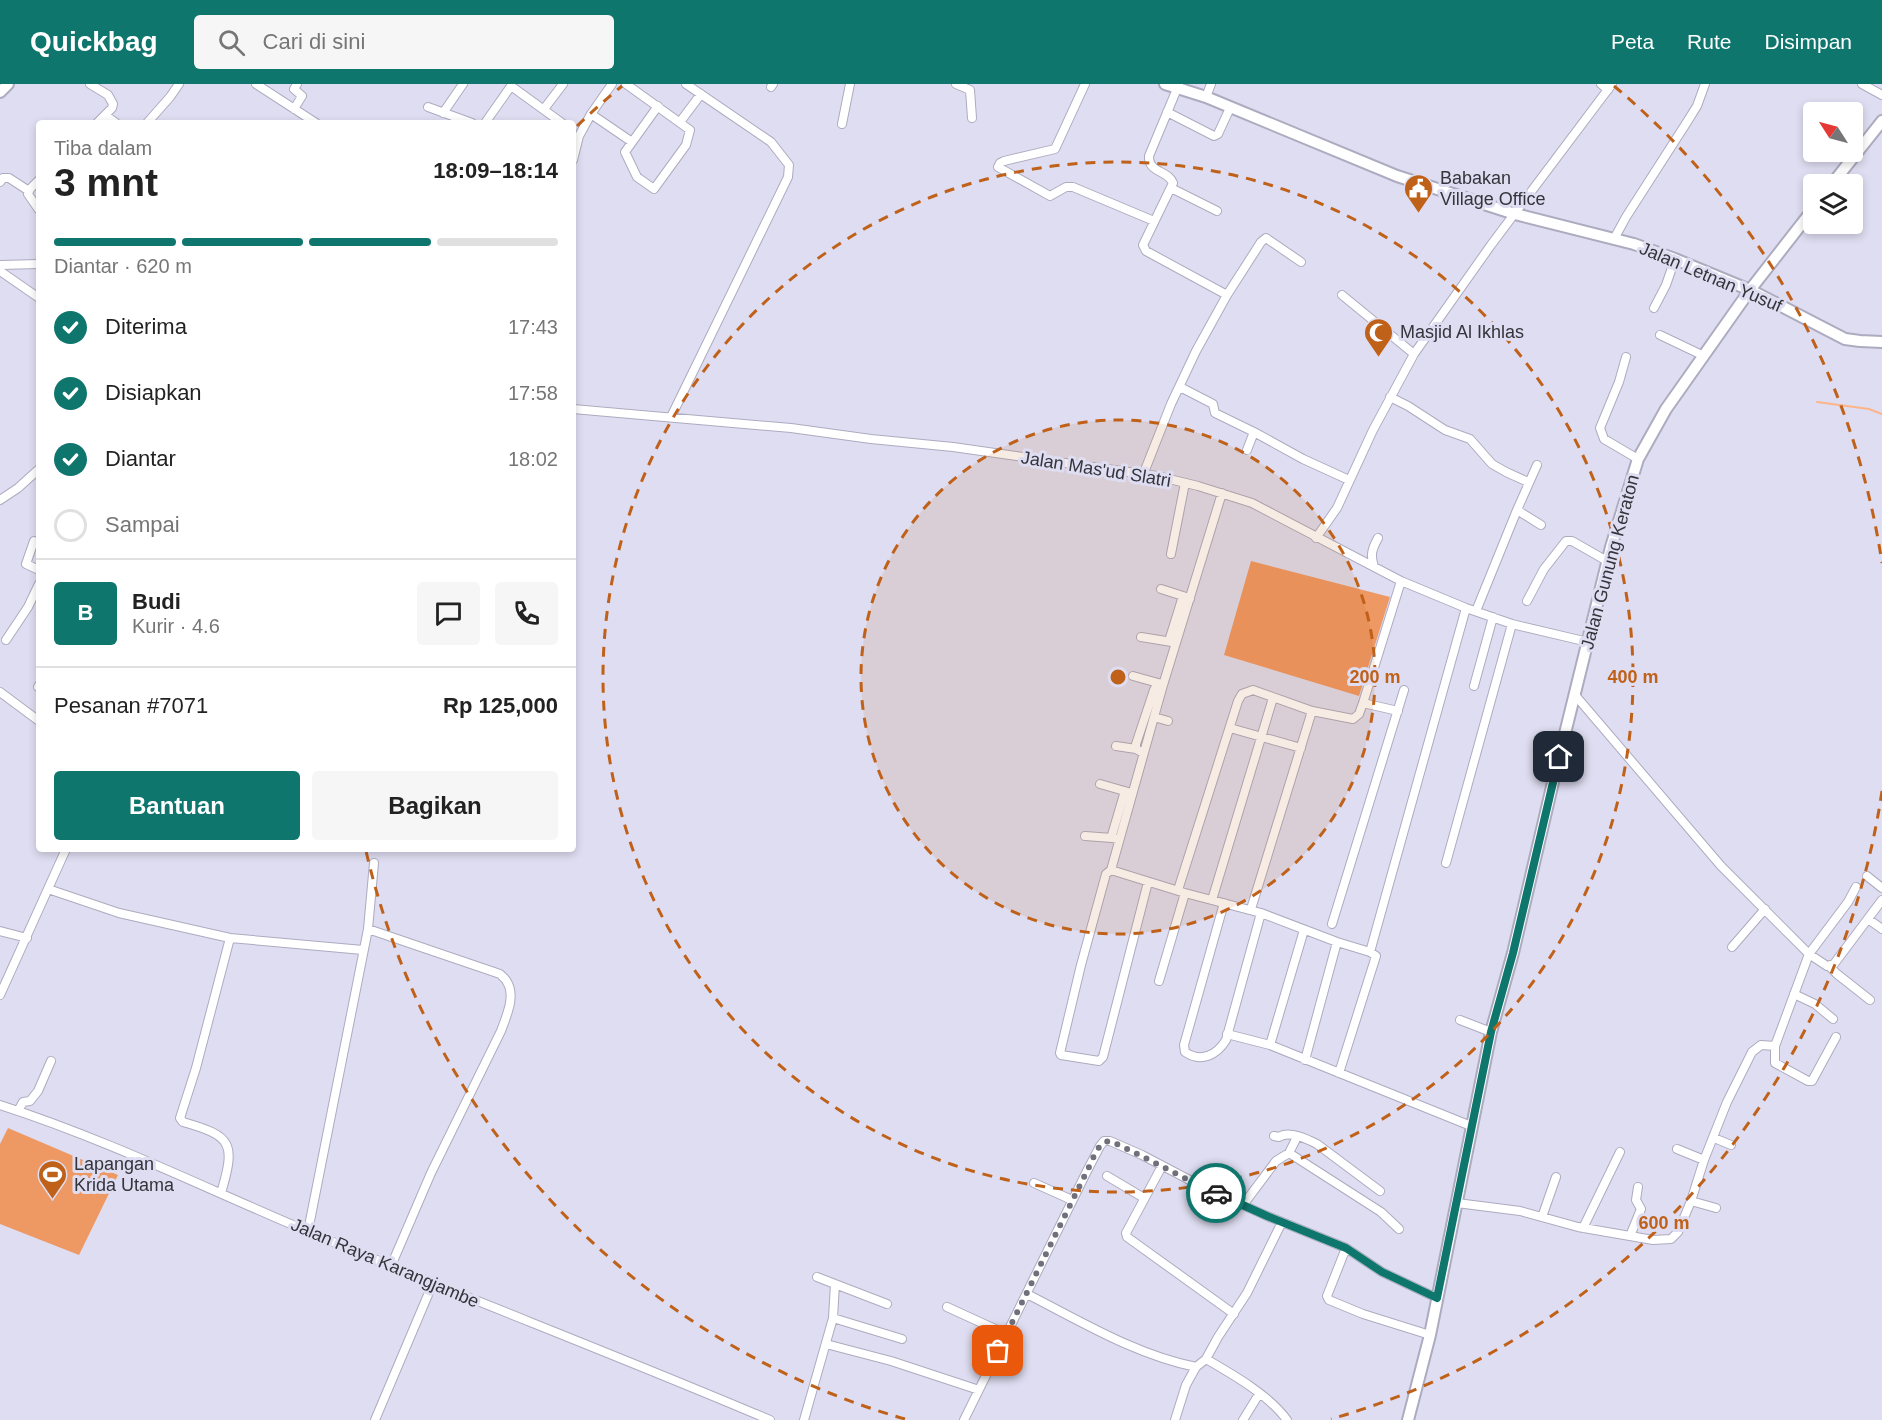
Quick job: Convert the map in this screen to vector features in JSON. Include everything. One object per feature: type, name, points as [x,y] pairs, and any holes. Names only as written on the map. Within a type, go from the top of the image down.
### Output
[{"type":"street","points":[[0,92],[8,84]]},
{"type":"street","points":[[90,84],[113,100],[112,108],[100,120]]},
{"type":"street","points":[[256,84],[311,120]]},
{"type":"street","points":[[294,109],[302,96],[294,89],[298,84]]},
{"type":"street","points":[[443,113],[463,84]]},
{"type":"street","points":[[544,110],[563,84]]},
{"type":"street","points":[[576,148],[576,133],[612,84]]},
{"type":"street","points":[[626,84],[658,106],[690,130],[686,145],[654,189],[637,177],[625,152],[658,106]]},
{"type":"street","points":[[670,417],[788,177],[789,165],[771,142],[686,84]]},
{"type":"street","points":[[842,124],[850,84]]},
{"type":"street","points":[[956,84],[973,87],[972,118]]},
{"type":"street","points":[[1085,84],[1054,150],[1004,160],[998,167],[1050,196],[1066,187],[1073,187],[1154,221]]},
{"type":"street","name":"Jalan Letnan Yusuf","points":[[1165,84],[1178,86],[1206,97],[1396,176],[1515,214],[1634,244],[1675,258],[1750,290],[1845,339],[1882,342]]},
{"type":"street","points":[[1206,97],[1211,84]]},
{"type":"street","points":[[1316,538],[1337,508],[1348,480],[1414,354],[1491,245],[1610,87],[1601,84]]},
{"type":"street","points":[[1614,239],[1687,122],[1705,84]]},
{"type":"street","points":[[1862,84],[1882,95]]},
{"type":"street","points":[[149,120],[178,85]]},
{"type":"street","points":[[487,120],[511,85],[544,110],[551,120]]},
{"type":"street","points":[[1178,86],[1149,160],[1153,168],[1172,178],[1173,183],[1143,245],[1146,251],[1227,295]]},
{"type":"street","points":[[680,123],[701,94]]},
{"type":"street","points":[[428,107],[463,120]]},
{"type":"street","points":[[1167,112],[1214,136],[1218,134],[1230,108]]},
{"type":"street","points":[[591,114],[632,142]]},
{"type":"street","points":[[105,115],[112,120]]},
{"type":"street","points":[[1840,174],[1882,121]]},
{"type":"street","points":[[0,182],[3,178],[9,178],[29,191]]},
{"type":"street","points":[[36,183],[28,194],[36,206]]},
{"type":"street","points":[[1171,188],[1217,211]]},
{"type":"street","name":"Jalan Gunung Keraton","points":[[1408,1420],[1430,1335],[1491,1032],[1516,942],[1607,561],[1638,459],[1666,409],[1750,290],[1803,222]]},
{"type":"street","points":[[1143,475],[1157,436],[1196,351],[1227,295],[1261,242],[1266,238],[1301,262]]},
{"type":"street","points":[[1654,308],[1666,285],[1675,258]]},
{"type":"street","points":[[0,265],[36,264]]},
{"type":"street","points":[[0,271],[36,296]]},
{"type":"street","points":[[1342,295],[1414,354]]},
{"type":"street","points":[[1660,335],[1704,356]]},
{"type":"street","points":[[1626,357],[1619,382],[1600,428],[1604,439],[1638,459]]},
{"type":"street","points":[[1180,387],[1213,404],[1215,413],[1348,480]]},
{"type":"street","points":[[1390,397],[1439,427],[1466,437],[1492,464],[1528,482]]},
{"type":"street","name":"Jalan Mas'ud Slatri","points":[[576,409],[791,428],[953,447],[1185,483],[1252,504],[1401,581],[1466,608],[1512,624],[1588,642]]},
{"type":"street","points":[[1247,450],[1254,432]]},
{"type":"street","points":[[1476,611],[1537,465]]},
{"type":"street","points":[[0,500],[36,472]]},
{"type":"street","points":[[1171,554],[1185,483]]},
{"type":"street","points":[[1139,751],[1154,717],[1160,684],[1186,597],[1222,493]]},
{"type":"street","points":[[1517,510],[1541,525]]},
{"type":"street","points":[[1374,567],[1371,551],[1378,538]]},
{"type":"street","points":[[34,541],[26,564],[36,569]]},
{"type":"street","points":[[1527,601],[1544,569],[1566,541],[1572,541],[1607,561]]},
{"type":"street","points":[[1159,981],[1181,892],[1242,694],[1253,690],[1312,711],[1353,718],[1359,714],[1401,581]]},
{"type":"street","points":[[1161,589],[1186,597]]},
{"type":"street","points":[[6,640],[36,590]]},
{"type":"street","points":[[1370,952],[1466,608]]},
{"type":"street","points":[[1474,686],[1493,617]]},
{"type":"street","points":[[1446,863],[1512,624]]},
{"type":"street","points":[[1141,637],[1173,642]]},
{"type":"street","points":[[1133,676],[1160,684]]},
{"type":"street","points":[[1148,882],[1103,1057],[1099,1061],[1061,1055],[1081,965],[1106,874],[1111,870],[1115,838],[1152,695],[1160,684]]},
{"type":"street","points":[[1332,924],[1404,690]]},
{"type":"street","points":[[0,692],[36,719]]},
{"type":"street","points":[[1575,695],[1721,866],[1809,954],[1829,966],[1870,1000]]},
{"type":"street","points":[[1212,900],[1273,698]]},
{"type":"street","points":[[1363,703],[1398,711]]},
{"type":"street","points":[[1251,909],[1312,711]]},
{"type":"street","points":[[1154,717],[1168,721]]},
{"type":"street","points":[[1230,728],[1301,748]]},
{"type":"street","points":[[1116,746],[1139,751]]},
{"type":"street","points":[[1100,784],[1128,792]]},
{"type":"street","points":[[1084,836],[1115,838]]},
{"type":"street","points":[[0,995],[65,852]]},
{"type":"street","points":[[308,1231],[368,929],[374,863]]},
{"type":"street","points":[[1111,870],[1181,892],[1251,909],[1376,956],[1339,1073]]},
{"type":"street","points":[[1868,876],[1882,888]]},
{"type":"street","points":[[1836,1037],[1812,1081],[1775,1063],[1775,1046],[1809,954],[1848,902],[1856,887]]},
{"type":"street","points":[[48,889],[119,913],[230,938],[363,950]]},
{"type":"street","points":[[1829,966],[1834,964],[1882,900]]},
{"type":"street","points":[[1224,903],[1184,1050],[1195,1057],[1215,1053],[1224,1044],[1261,913]]},
{"type":"street","points":[[1732,947],[1765,909]]},
{"type":"street","points":[[1868,919],[1882,929]]},
{"type":"street","points":[[368,929],[500,974],[508,982],[509,994],[509,1009],[501,1031],[436,1162],[391,1266]]},
{"type":"street","points":[[1270,1046],[1304,930]]},
{"type":"street","points":[[0,931],[27,938]]},
{"type":"street","points":[[221,1193],[230,1159],[223,1138],[213,1131],[183,1122],[180,1118],[196,1068],[230,938]]},
{"type":"street","points":[[1305,1060],[1337,942]]},
{"type":"street","points":[[1794,994],[1815,1004],[1833,1019]]},
{"type":"street","points":[[1460,1020],[1491,1032]]},
{"type":"street","points":[[1227,1034],[1270,1046],[1471,1126]]},
{"type":"street","points":[[1457,1203],[1520,1211],[1583,1228],[1653,1240],[1671,1239],[1678,1232],[1727,1102],[1752,1052],[1761,1045],[1775,1046]]},
{"type":"street","points":[[18,1111],[22,1102],[30,1101],[38,1091],[51,1061]]},
{"type":"street","name":"Jalan Raya Karangjambe","points":[[0,1106],[113,1147],[391,1266],[605,1351],[770,1420]]},
{"type":"street","points":[[1274,1136],[1289,1134],[1317,1144],[1380,1191]]},
{"type":"street","points":[[1244,1205],[1276,1161],[1289,1154],[1297,1137]]},
{"type":"street","points":[[1714,1138],[1731,1145]]},
{"type":"street","points":[[964,1420],[1072,1200],[1104,1141],[1110,1141],[1133,1151],[1244,1205],[1346,1248],[1382,1272],[1437,1298]]},
{"type":"street","points":[[1677,1149],[1704,1160]]},
{"type":"street","points":[[1583,1228],[1620,1152]]},
{"type":"street","points":[[1289,1154],[1381,1212],[1399,1229]]},
{"type":"street","points":[[1162,1166],[1126,1233],[1127,1238],[1234,1314]]},
{"type":"street","points":[[1107,1176],[1144,1198]]},
{"type":"street","points":[[1542,1217],[1556,1177]]},
{"type":"street","points":[[1034,1183],[1072,1200]]},
{"type":"street","points":[[1630,1236],[1641,1209],[1636,1200],[1638,1187]]},
{"type":"street","points":[[1691,1201],[1716,1208]]},
{"type":"street","points":[[1175,1420],[1186,1385],[1196,1367],[1206,1359],[1247,1293],[1282,1222]]},
{"type":"street","points":[[1346,1248],[1327,1296],[1329,1299],[1363,1314],[1430,1335]]},
{"type":"street","points":[[817,1276],[887,1304]]},
{"type":"street","points":[[375,1420],[433,1283]]},
{"type":"street","points":[[804,1420],[833,1318],[835,1284]]},
{"type":"street","points":[[1027,1294],[1149,1354],[1196,1367]]},
{"type":"street","points":[[947,1307],[1006,1334]]},
{"type":"street","points":[[833,1318],[902,1339]]},
{"type":"street","points":[[826,1344],[891,1361],[979,1390]]},
{"type":"street","points":[[1206,1359],[1228,1371],[1259,1394],[1285,1419]]},
{"type":"street","points":[[1243,1420],[1259,1394]]},
{"type":"shaded area","points":[[1251,561],[1390,597],[1359,696],[1224,655]]},
{"type":"shaded area","name":"Lapangan Krida Utama","points":[[8,1128],[118,1175],[79,1255],[0,1224],[0,1144]]},
{"type":"waterway","points":[[1817,402],[1869,409],[1882,414]]},
{"type":"way so far","points":[[998,1351],[1104,1141],[1110,1141],[1142,1155],[1216,1193]]},
{"type":"place","name":"Babakan Village Office","points":[[1419,214]]},
{"type":"place","name":"Masjid Al Ikhlas","points":[[1379,358]]},
{"type":"place","name":"Lapangan Krida Utama","points":[[53,1200]]},
{"type":"route","points":[[1216,1193],[1346,1248],[1382,1272],[1437,1298],[1491,1032],[1533,875],[1559,757]]}]
